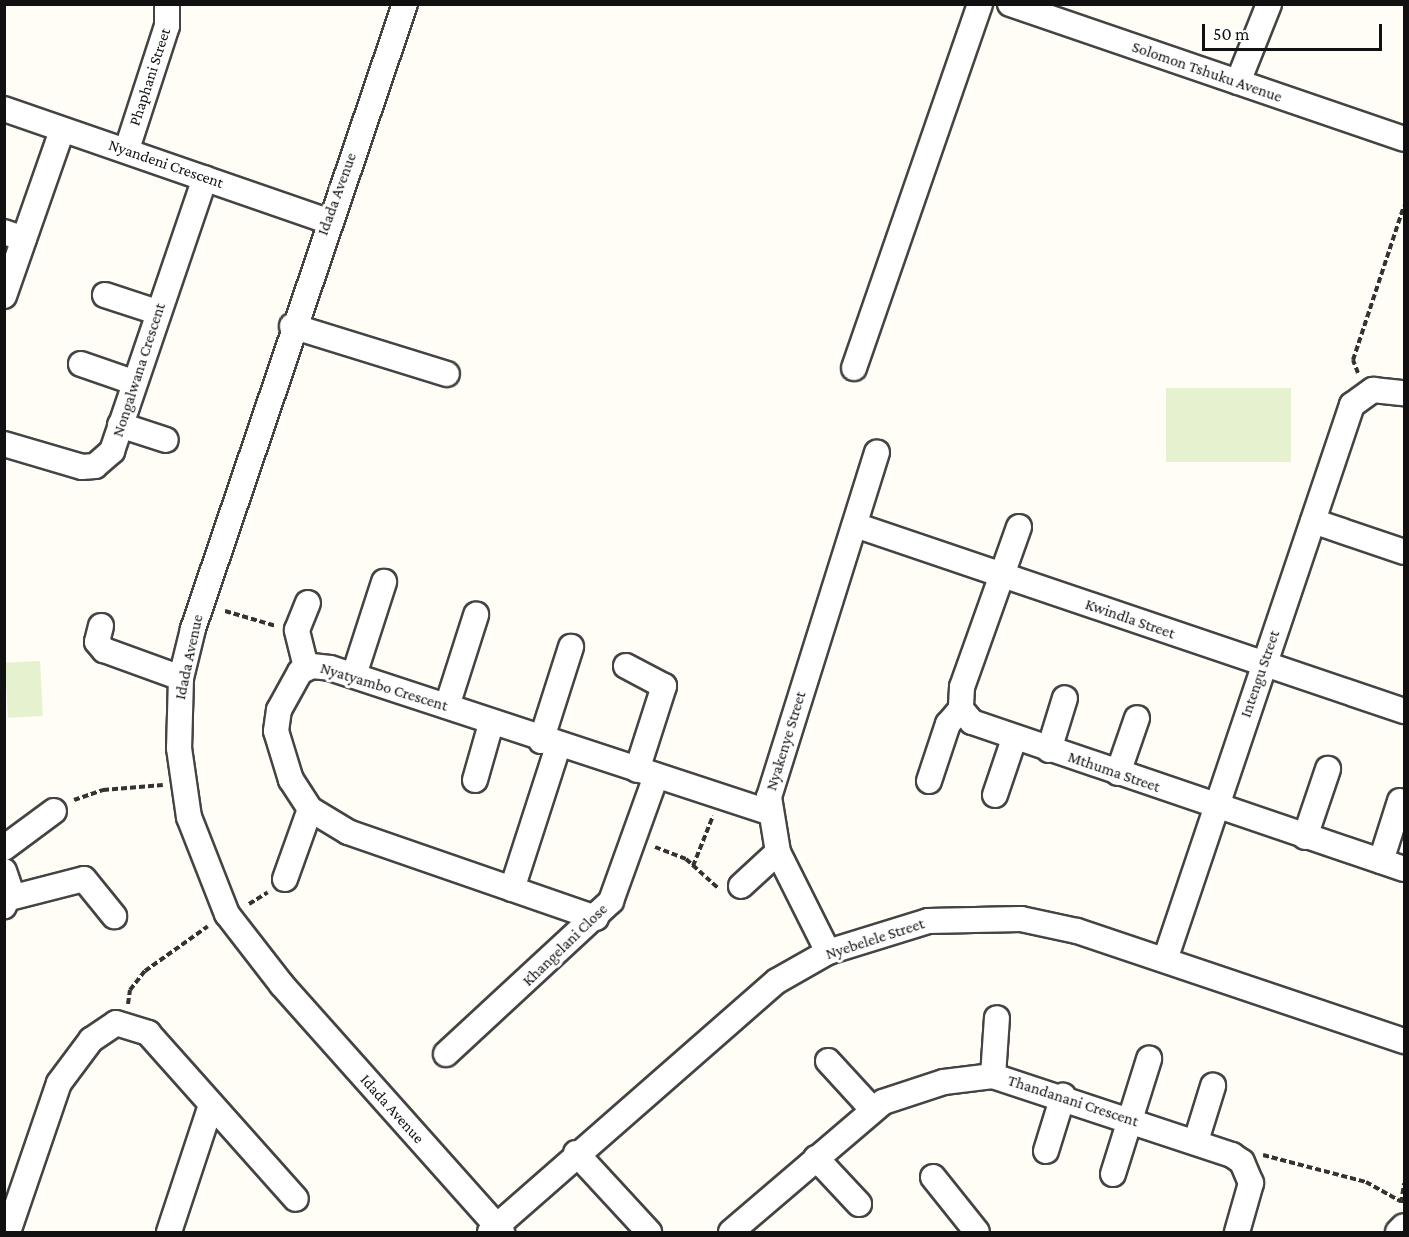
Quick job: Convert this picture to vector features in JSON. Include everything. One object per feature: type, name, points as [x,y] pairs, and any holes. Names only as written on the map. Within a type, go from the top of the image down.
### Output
[{"type":"street","name":"Phaphani Street","points":[[127,149],[167,26],[167,4]]},
{"type":"street","name":"Idada Avenue","points":[[405,4],[292,326],[182,678],[182,783],[198,849],[227,914],[282,985],[497,1231]]},
{"type":"street","points":[[854,368],[980,4]]},
{"type":"street","name":"Solomon Tshuku Avenue","points":[[1010,4],[1404,139]]},
{"type":"street","points":[[1238,82],[1269,4]]},
{"type":"street","name":"Nyandeni Crescent","points":[[4,109],[62,130],[127,149],[327,221]]},
{"type":"street","points":[[4,296],[14,235],[62,130]]},
{"type":"street","name":"Nongalwana Crescent","points":[[4,444],[66,466],[95,466],[112,451],[133,382],[205,178]]},
{"type":"street","points":[[105,295],[157,312]]},
{"type":"street","points":[[292,326],[447,374]]},
{"type":"street","points":[[81,364],[133,382]]},
{"type":"street","points":[[1365,393],[1403,389]]},
{"type":"street","name":"Intengu Street","points":[[1165,960],[1352,405],[1365,393]]},
{"type":"street","points":[[120,425],[166,440]]},
{"type":"street","name":"Nyakenye Street","points":[[828,952],[778,852],[767,812],[771,781],[877,453]]},
{"type":"street","points":[[1313,522],[1404,552]]},
{"type":"street","name":"Kwindla Street","points":[[855,525],[1404,711]]},
{"type":"street","points":[[929,781],[948,724],[961,709],[962,687],[1019,527]]},
{"type":"street","points":[[354,675],[384,582]]},
{"type":"street","points":[[306,667],[297,630],[308,603]]},
{"type":"street","points":[[447,705],[476,615]]},
{"type":"street","points":[[101,626],[97,642],[104,650],[182,678]]},
{"type":"street","points":[[512,889],[550,744],[572,647]]},
{"type":"street","name":"Khangelani Close","points":[[446,1054],[596,918],[611,901],[628,862],[664,686],[626,666]]},
{"type":"street","name":"Nyatyambo Crescent","points":[[596,918],[348,832],[310,809],[291,780],[276,731],[288,690],[306,667],[354,675],[447,705],[491,724],[550,744],[767,812]]},
{"type":"street","points":[[1049,750],[1065,698]]},
{"type":"street","name":"Mthuma Street","points":[[961,709],[972,722],[1014,739],[1404,869]]},
{"type":"street","points":[[1118,773],[1137,718]]},
{"type":"street","points":[[475,780],[491,724]]},
{"type":"street","points":[[995,795],[1014,739]]},
{"type":"street","points":[[1305,837],[1328,769]]},
{"type":"street","points":[[1381,861],[1400,801]]},
{"type":"street","points":[[285,879],[310,809]]},
{"type":"street","points":[[4,848],[54,811]]},
{"type":"street","points":[[741,886],[778,852]]},
{"type":"street","points":[[4,871],[7,902],[84,879],[114,916]]},
{"type":"street","name":"Nyebelele Street","points":[[497,1231],[576,1153],[748,1002],[828,952],[928,921],[969,917],[1021,919],[1077,931],[1404,1041]]},
{"type":"street","points":[[993,1076],[997,1018]]},
{"type":"street","points":[[8,1233],[63,1075],[104,1029],[126,1023],[148,1033],[296,1198]]},
{"type":"street","points":[[1113,1174],[1149,1059]]},
{"type":"street","points":[[828,1061],[872,1109]]},
{"type":"street","name":"Thandanani Crescent","points":[[731,1233],[872,1109],[913,1090],[993,1076],[1130,1118],[1232,1155]]},
{"type":"street","points":[[1196,1141],[1213,1086]]},
{"type":"street","points":[[1046,1151],[1063,1096]]},
{"type":"street","points":[[170,1233],[211,1105]]},
{"type":"street","points":[[576,1153],[649,1233]]},
{"type":"street","points":[[1232,1155],[1251,1183],[1237,1233]]},
{"type":"street","points":[[816,1158],[859,1204]]},
{"type":"street","points":[[933,1177],[978,1232]]},
{"type":"street","points":[[1398,1233],[1403,1217]]},
{"type":"path","points":[[1365,393],[1353,360],[1404,206]]},
{"type":"path","points":[[223,617],[226,608],[297,630]]},
{"type":"path","points":[[54,811],[103,790],[182,783]]},
{"type":"path","points":[[693,866],[722,797]]},
{"type":"path","points":[[628,862],[646,844],[693,866],[722,891],[741,886]]},
{"type":"path","points":[[126,1023],[130,990],[145,971],[227,914],[285,879]]},
{"type":"path","points":[[1232,1155],[1277,1156],[1366,1182],[1400,1201]]},
{"type":"path","points":[[1403,1217],[1400,1201],[1404,1184]]},
{"type":"green space","points":[[1166,388],[1291,388],[1291,462],[1166,462]]},
{"type":"green space","points":[[40,661],[43,716],[8,718],[5,663]]}]
